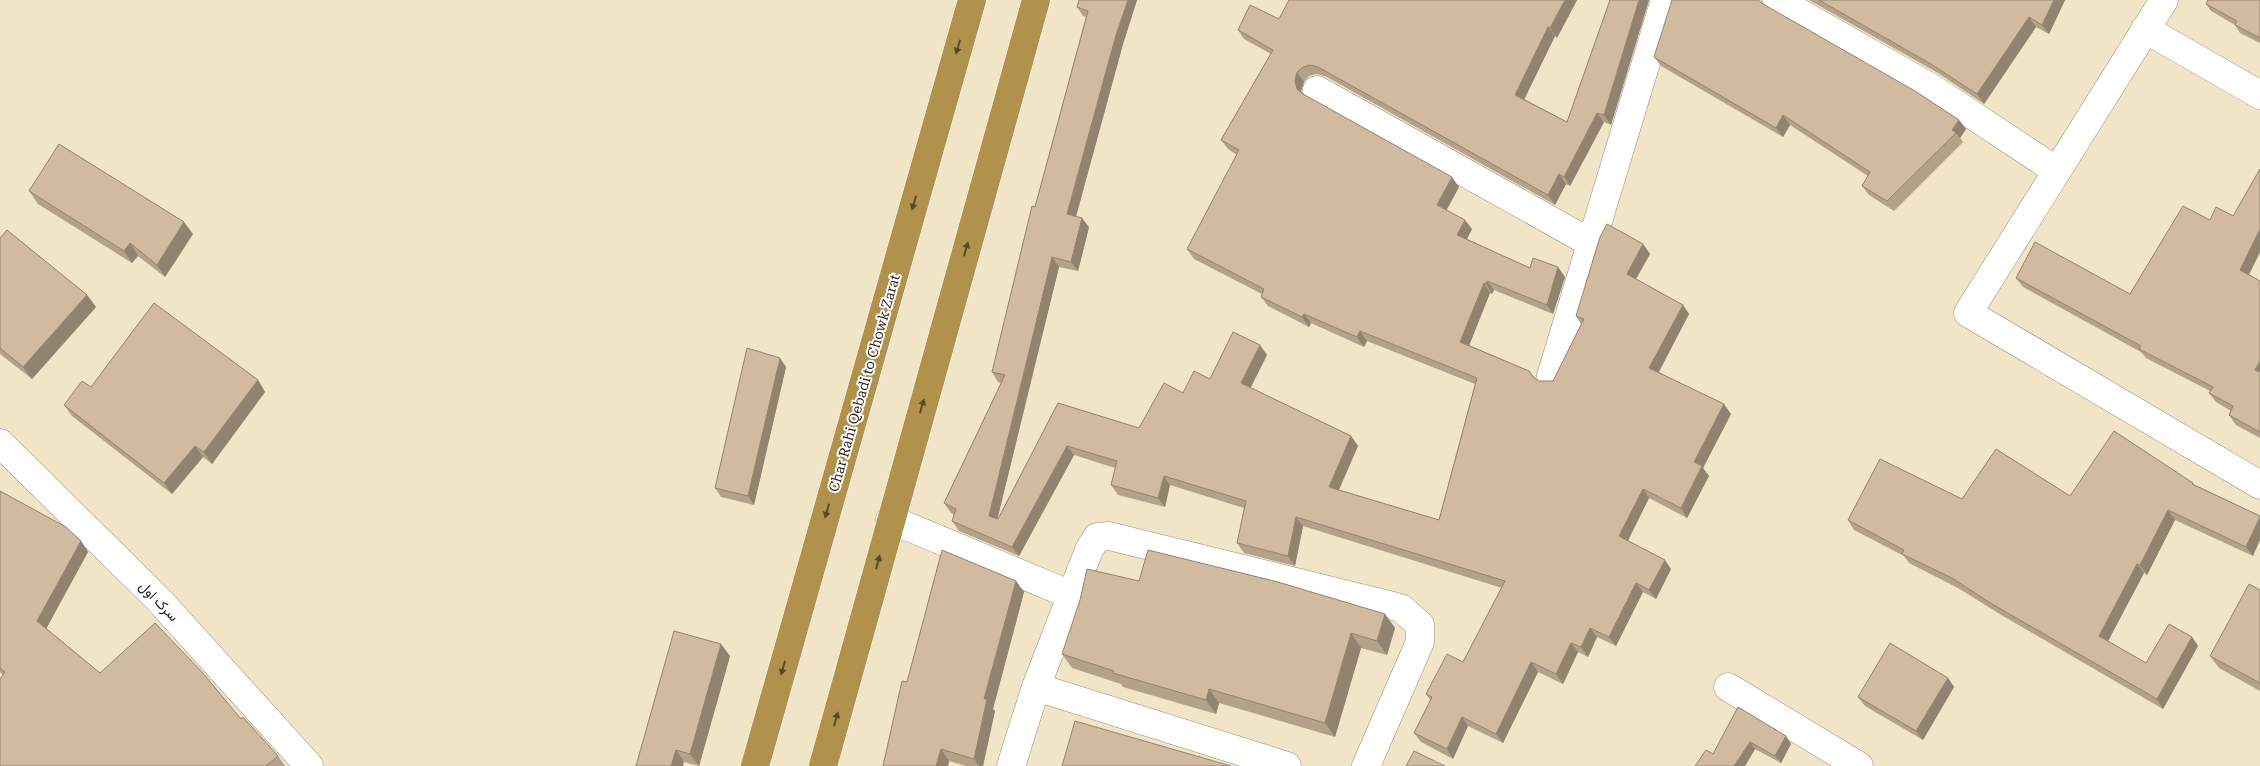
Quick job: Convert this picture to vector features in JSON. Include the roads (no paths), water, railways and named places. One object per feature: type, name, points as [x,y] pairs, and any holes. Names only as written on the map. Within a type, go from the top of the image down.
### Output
[{"type":"highway","name":"Char Rahi Qebadi to Chowk Zarat","points":[[755,766],[972,0]]},
{"type":"highway","points":[[823,766],[1036,0]]},
{"type":"street","points":[[1551,376],[1665,0]]},
{"type":"street","points":[[1777,0],[1930,87],[2057,171]]},
{"type":"street","points":[[2164,0],[1968,313],[2260,485]]},
{"type":"street","points":[[2145,28],[2260,95]]},
{"type":"street","points":[[1317,90],[1591,244]]},
{"type":"street","name":"سرک اول","points":[[3,454],[159,600],[309,766]]},
{"type":"street","points":[[890,520],[1071,595]]},
{"type":"street","points":[[1012,766],[1036,687],[1089,550],[1097,536],[1109,536],[1401,608],[1420,624],[1420,642],[1366,766]]},
{"type":"street","points":[[1036,687],[1287,766]]},
{"type":"street","points":[[1728,687],[1859,766]]}]
